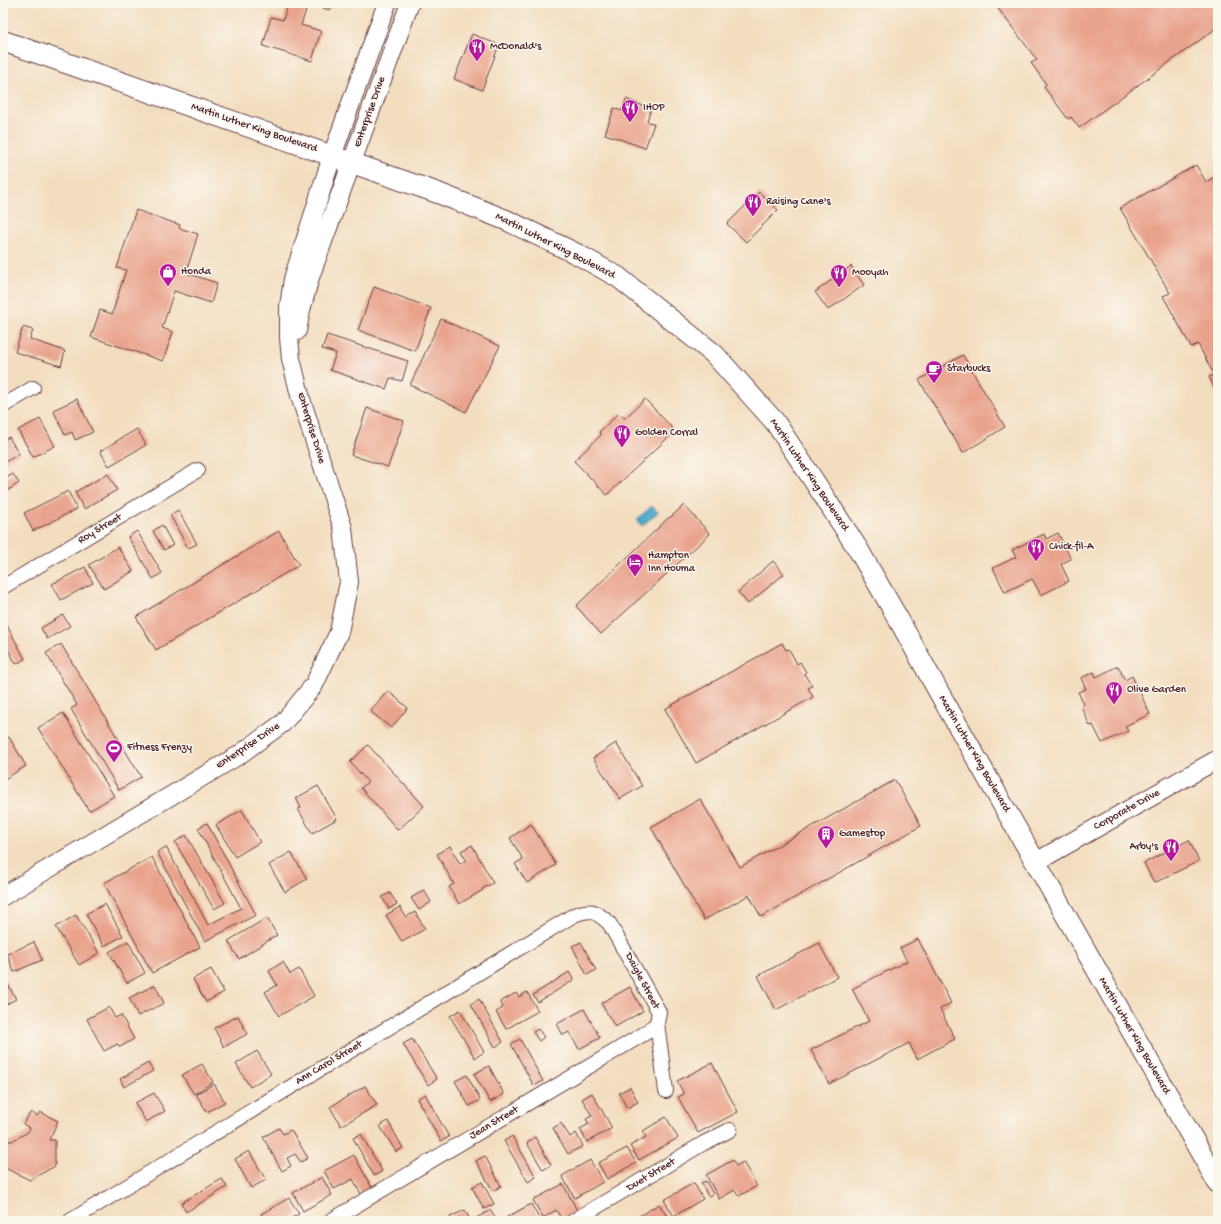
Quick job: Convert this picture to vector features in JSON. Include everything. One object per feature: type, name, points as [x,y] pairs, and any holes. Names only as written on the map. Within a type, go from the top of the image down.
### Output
[{"type":"main road","name":"Martin Luther King Boulevard","points":[[3,41],[352,162],[438,193],[506,220],[577,254],[618,277],[714,354],[775,422],[858,549],[1218,1183]]},
{"type":"street","name":"Enterprise Drive","points":[[3,896],[239,755],[283,723],[314,685],[339,632],[349,582],[343,528],[301,399],[291,359],[289,307],[293,279],[332,156],[387,3]]},
{"type":"street","name":"Enterprise Drive","points":[[291,359],[301,310],[310,277],[410,3]]},
{"type":"street","points":[[3,406],[33,388]]},
{"type":"street","name":"Roy Street","points":[[3,588],[198,470]]},
{"type":"street","name":"Corporate Drive","points":[[1036,862],[1218,759]]},
{"type":"street","name":"Daigle Street","points":[[589,911],[596,912],[609,923],[659,1012],[657,1023],[666,1091]]},
{"type":"street","name":"Ann Carol Street","points":[[70,1221],[574,915],[589,911]]},
{"type":"street","name":"Jean Street","points":[[330,1221],[647,1032],[657,1023]]},
{"type":"street","name":"Duet Street","points":[[573,1221],[704,1143],[730,1130]]},
{"type":"water","points":[[652,506],[658,512],[642,526],[636,520]]},
{"type":"building","points":[[288,3],[333,3],[330,10],[308,4],[301,25],[321,31],[312,61],[263,46],[271,17],[283,20]]},
{"type":"building","points":[[994,3],[1210,3],[1218,15],[1218,27],[1079,128],[1071,117],[1068,119],[1044,87],[1046,84],[1031,63],[1037,60]]},
{"type":"building","name":"McDonald's","points":[[472,34],[499,45],[482,90],[454,79]]},
{"type":"building","name":"IHOP","points":[[626,99],[651,109],[647,121],[654,124],[645,148],[605,134],[614,108],[622,111]]},
{"type":"building","points":[[1196,165],[1206,182],[1218,175],[1218,396],[1209,377],[1214,375],[1198,344],[1191,347],[1163,296],[1170,293],[1120,208]]},
{"type":"building","name":"Raising Cane's","points":[[759,192],[778,210],[746,242],[727,224]]},
{"type":"building","name":"Honda","points":[[136,210],[180,225],[179,228],[198,234],[186,273],[217,283],[211,303],[174,291],[162,328],[173,332],[163,361],[91,337],[100,310],[112,314],[126,270],[117,268]]},
{"type":"building","name":"Mooyah","points":[[851,266],[864,285],[828,310],[815,292]]},
{"type":"building","points":[[374,287],[431,308],[415,351],[358,330]]},
{"type":"building","points":[[441,319],[500,346],[466,412],[410,385]]},
{"type":"building","points":[[23,327],[33,330],[30,339],[65,351],[61,366],[15,352]]},
{"type":"building","points":[[327,335],[408,361],[402,381],[390,378],[386,389],[330,370],[336,353],[322,349]]},
{"type":"building","points":[[963,355],[1005,427],[963,453],[919,380]]},
{"type":"building","points":[[77,399],[93,432],[75,440],[72,432],[65,435],[53,410]]},
{"type":"building","name":"Golden Corral","points":[[645,399],[675,431],[607,495],[574,461],[601,435],[599,432],[618,414],[625,418]]},
{"type":"building","points":[[367,408],[404,421],[388,467],[351,455]]},
{"type":"building","points":[[40,419],[55,446],[33,457],[18,430]]},
{"type":"building","points":[[137,429],[146,445],[109,466],[100,451]]},
{"type":"building","points":[[9,437],[19,454],[3,463],[3,440]]},
{"type":"building","points":[[13,474],[19,483],[8,490],[3,483],[3,480]]},
{"type":"building","points":[[108,474],[117,490],[84,509],[75,492]]},
{"type":"building","points":[[68,491],[77,509],[33,531],[24,513]]},
{"type":"building","points":[[3,501],[7,508],[3,511]]},
{"type":"building","name":"Hampton Inn Houma","points":[[684,505],[710,534],[601,634],[576,606],[668,518]]},
{"type":"building","points":[[178,510],[197,544],[188,548],[170,515]]},
{"type":"building","points":[[162,525],[173,545],[164,550],[153,531]]},
{"type":"building","points":[[137,531],[162,573],[153,579],[128,537]]},
{"type":"building","points":[[279,531],[299,565],[156,650],[136,617]]},
{"type":"building","name":"Chick-fil-A","points":[[1058,533],[1071,559],[1061,564],[1069,581],[1041,595],[1032,579],[1005,592],[993,568],[1016,557],[1012,550],[1044,534],[1046,539]]},
{"type":"building","points":[[118,547],[133,571],[104,589],[89,565]]},
{"type":"building","points":[[773,561],[784,574],[748,604],[738,592]]},
{"type":"building","points":[[85,567],[93,583],[61,600],[52,584]]},
{"type":"building","points":[[63,615],[70,626],[47,639],[41,628]]},
{"type":"building","points":[[3,618],[25,659],[16,664],[3,640]]},
{"type":"building","points":[[782,643],[786,650],[789,649],[797,664],[800,662],[806,672],[804,674],[812,686],[808,688],[813,697],[696,763],[665,709]]},
{"type":"building","points":[[61,644],[141,777],[119,790],[71,709],[77,705],[46,653]]},
{"type":"building","name":"Olive Garden","points":[[1118,666],[1125,680],[1132,676],[1150,714],[1125,726],[1128,731],[1102,743],[1093,725],[1090,726],[1081,706],[1084,704],[1078,692],[1086,689],[1081,678],[1094,672],[1096,677]]},
{"type":"building","points":[[388,691],[408,708],[391,728],[370,711]]},
{"type":"building","points":[[63,713],[114,796],[89,811],[38,728]]},
{"type":"building","points":[[9,737],[26,766],[3,780],[3,741]]},
{"type":"building","points":[[616,743],[642,786],[620,799],[593,758]]},
{"type":"building","points":[[368,745],[424,806],[398,830],[361,788],[368,782],[350,762]]},
{"type":"building","name":"Gamestop","points":[[895,780],[921,826],[761,917],[749,895],[704,920],[651,827],[700,799],[740,867]]},
{"type":"building","points":[[318,786],[337,819],[312,833],[298,809],[301,808],[296,798]]},
{"type":"building","points":[[242,810],[260,842],[235,857],[216,825]]},
{"type":"building","points":[[207,823],[256,915],[205,941],[157,852],[166,847],[208,925],[241,908],[198,828]]},
{"type":"building","points":[[531,824],[556,865],[527,883],[515,864],[523,859],[510,838]]},
{"type":"building","points":[[186,835],[225,903],[214,909],[175,842]]},
{"type":"building","name":"Arby's","points":[[1189,840],[1199,861],[1154,883],[1144,863]]},
{"type":"building","points":[[472,845],[493,883],[459,904],[449,887],[454,884],[437,854],[450,846],[460,864],[466,860],[461,851]]},
{"type":"building","points":[[291,852],[307,879],[285,892],[269,865]]},
{"type":"building","points":[[152,857],[200,947],[152,973],[104,883]]},
{"type":"building","points":[[424,890],[431,902],[419,910],[411,898]]},
{"type":"building","points":[[390,893],[397,904],[389,909],[382,897]]},
{"type":"building","points":[[105,904],[123,936],[104,946],[86,914]]},
{"type":"building","points":[[400,907],[406,917],[415,912],[425,929],[402,942],[386,915]]},
{"type":"building","points":[[76,915],[99,953],[79,965],[56,927]]},
{"type":"building","points":[[267,918],[277,935],[239,959],[228,941]]},
{"type":"building","points":[[918,939],[951,1003],[940,1009],[955,1039],[917,1059],[909,1043],[829,1084],[811,1050],[869,1021],[852,989],[907,961],[900,948]]},
{"type":"building","points":[[128,941],[145,973],[127,983],[109,952]]},
{"type":"building","points":[[34,942],[42,960],[14,972],[7,954]]},
{"type":"building","points":[[581,942],[596,970],[587,975],[572,946]]},
{"type":"building","points":[[819,943],[837,977],[776,1010],[758,976]]},
{"type":"building","points":[[283,962],[290,974],[299,969],[314,996],[279,1016],[265,992],[277,985],[269,971]]},
{"type":"building","points":[[211,969],[224,992],[206,1002],[193,979]]},
{"type":"building","points":[[569,972],[574,980],[538,1002],[533,995]]},
{"type":"building","points":[[3,976],[16,999],[3,1006]]},
{"type":"building","points":[[155,985],[164,1003],[138,1016],[129,998]]},
{"type":"building","points":[[630,987],[643,1011],[615,1027],[601,1003]]},
{"type":"building","points":[[527,992],[538,1011],[506,1029],[496,1012],[503,1008],[500,1002],[516,993],[519,997]]},
{"type":"building","points":[[479,999],[503,1042],[495,1047],[471,1004]]},
{"type":"building","points":[[109,1007],[115,1018],[121,1015],[134,1039],[120,1047],[118,1044],[104,1051],[87,1019]]},
{"type":"building","points":[[584,1009],[600,1038],[579,1049],[569,1032],[563,1035],[557,1024]]},
{"type":"building","points":[[460,1010],[484,1052],[475,1058],[450,1016]]},
{"type":"building","points":[[238,1016],[247,1034],[224,1047],[214,1028]]},
{"type":"building","points":[[538,1029],[544,1037],[539,1041],[533,1032]]},
{"type":"building","points":[[412,1039],[437,1079],[428,1085],[403,1044]]},
{"type":"building","points":[[520,1039],[543,1081],[534,1086],[511,1044]]},
{"type":"building","points":[[257,1051],[271,1074],[250,1087],[236,1064]]},
{"type":"building","points":[[148,1063],[153,1071],[124,1087],[120,1079]]},
{"type":"building","points":[[712,1063],[738,1112],[698,1133],[678,1097],[684,1094],[677,1081]]},
{"type":"building","points":[[202,1064],[213,1082],[194,1094],[182,1075]]},
{"type":"building","points":[[489,1066],[504,1094],[490,1102],[474,1074]]},
{"type":"building","points":[[467,1075],[480,1100],[469,1106],[455,1081]]},
{"type":"building","points":[[214,1084],[225,1102],[207,1112],[196,1094]]},
{"type":"building","points":[[365,1086],[377,1105],[341,1126],[330,1107]]},
{"type":"building","points":[[630,1087],[638,1102],[627,1108],[619,1093]]},
{"type":"building","points":[[154,1093],[165,1111],[146,1122],[135,1103]]},
{"type":"building","points":[[592,1093],[612,1128],[587,1142],[580,1129],[589,1124],[586,1119],[592,1116],[582,1099]]},
{"type":"building","points":[[425,1094],[449,1137],[441,1141],[417,1099]]},
{"type":"building","points":[[31,1112],[37,1116],[40,1112],[58,1121],[49,1140],[55,1140],[55,1166],[30,1180],[3,1167],[3,1141],[12,1141],[28,1132],[30,1128],[23,1124]]},
{"type":"building","points":[[666,1117],[678,1138],[639,1160],[630,1146],[646,1137],[643,1131]]},
{"type":"building","points":[[388,1121],[403,1148],[396,1152],[380,1126]]},
{"type":"building","points":[[561,1123],[570,1137],[576,1133],[583,1146],[568,1154],[553,1128]]},
{"type":"building","points":[[279,1128],[283,1134],[291,1130],[308,1158],[301,1162],[295,1154],[287,1158],[291,1166],[282,1171],[263,1137]]},
{"type":"building","points":[[361,1134],[382,1171],[374,1176],[353,1138]]},
{"type":"building","points":[[512,1136],[536,1177],[528,1182],[504,1141]]},
{"type":"building","points":[[535,1137],[551,1165],[543,1170],[527,1143]]},
{"type":"building","points":[[627,1148],[636,1163],[607,1179],[598,1163]]},
{"type":"building","points":[[249,1151],[266,1180],[251,1188],[235,1159]]},
{"type":"building","points":[[354,1155],[372,1188],[361,1194],[353,1179],[334,1189],[324,1171]]},
{"type":"building","points":[[485,1156],[501,1186],[493,1191],[476,1161]]},
{"type":"building","points":[[590,1160],[603,1182],[575,1198],[562,1176]]},
{"type":"building","points":[[733,1160],[736,1166],[743,1162],[757,1186],[739,1196],[735,1190],[719,1199],[706,1175]]},
{"type":"building","points":[[322,1177],[332,1195],[303,1211],[293,1193]]},
{"type":"building","points":[[222,1179],[227,1187],[186,1212],[181,1203]]},
{"type":"building","points":[[706,1181],[713,1194],[708,1196],[701,1183]]},
{"type":"building","points":[[482,1182],[494,1204],[484,1209],[472,1187]]},
{"type":"building","points":[[694,1183],[703,1199],[674,1216],[664,1200]]},
{"type":"building","points":[[563,1184],[578,1212],[562,1220],[556,1210],[543,1218],[533,1200]]},
{"type":"building","points":[[289,1198],[299,1214],[286,1221],[265,1221],[261,1214]]},
{"type":"building","points":[[531,1204],[540,1220],[502,1220]]},
{"type":"building","points":[[659,1204],[669,1220],[631,1221]]},
{"type":"building","points":[[465,1210],[470,1220],[452,1221],[450,1217]]},
{"type":"building","points":[[491,1210],[497,1221],[471,1221]]},
{"type":"place","name":"McDonald's","points":[[477,62]]},
{"type":"place","name":"IHOP","points":[[630,123]]},
{"type":"place","name":"Raising Cane's","points":[[753,217]]},
{"type":"place","name":"Honda","points":[[168,287]]},
{"type":"place","name":"Mooyah","points":[[839,288]]},
{"type":"place","name":"Starbucks","points":[[934,384]]},
{"type":"place","name":"Golden Corral","points":[[622,448]]},
{"type":"place","name":"Chick-fil-A","points":[[1036,562]]},
{"type":"place","name":"Hampton Inn Houma","points":[[635,577]]},
{"type":"place","name":"Olive Garden","points":[[1114,705]]},
{"type":"place","name":"Fitness Frenzy","points":[[114,763]]},
{"type":"place","name":"Gamestop","points":[[826,849]]},
{"type":"place","name":"Arby's","points":[[1171,862]]}]
